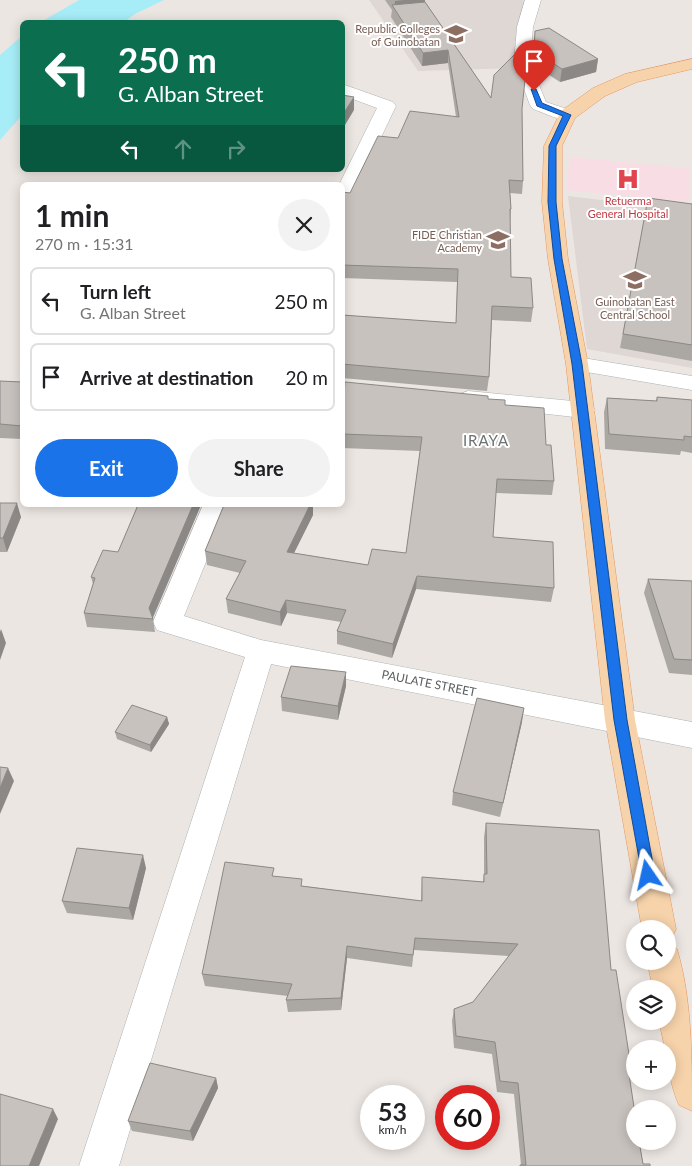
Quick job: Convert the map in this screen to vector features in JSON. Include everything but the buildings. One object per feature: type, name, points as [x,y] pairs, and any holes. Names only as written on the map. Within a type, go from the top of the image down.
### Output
[{"type":"main road","points":[[657,920],[620,720],[577,364],[558,259],[552,202],[553,146],[567,115],[598,92],[631,78],[692,64]]},
{"type":"main road","points":[[667,970],[692,1092]]},
{"type":"street","points":[[533,0],[525,27],[522,63],[539,105],[567,115]]},
{"type":"street","points":[[345,90],[387,106],[345,192]]},
{"type":"street","points":[[577,364],[692,383]]},
{"type":"street","points":[[448,396],[583,410]]},
{"type":"street","name":"PAULATE STREET","points":[[215,507],[167,622],[261,651],[692,735]]},
{"type":"street","points":[[99,1166],[261,651]]},
{"type":"shaded area","name":"Republic Colleges of Guinobatan","points":[[369,0],[523,0],[515,68],[418,71]]},
{"type":"shaded area","name":"Retuerma General Hospital","points":[[570,157],[689,168],[689,202],[566,190]]},
{"type":"shaded area","name":"Guinobatan East Central School","points":[[568,196],[692,211],[692,368],[587,349]]},
{"type":"water","points":[[79,0],[164,0],[127,20],[44,20]]},
{"type":"water","points":[[20,38],[20,117],[0,140],[0,55]]},
{"type":"place","name":"Republic Colleges of Guinobatan","points":[[456,34]]},
{"type":"place","name":"Retuerma General Hospital","points":[[628,179]]},
{"type":"place","name":"FIDE Christian Academy","points":[[498,240]]},
{"type":"place","name":"Guinobatan East Central School","points":[[635,280]]},
{"type":"district","name":"IRAYA","points":[[486,440]]},
{"type":"route","points":[[534,91],[539,105],[567,115],[553,146],[552,202],[558,259],[577,364],[620,720],[648,875]]}]
